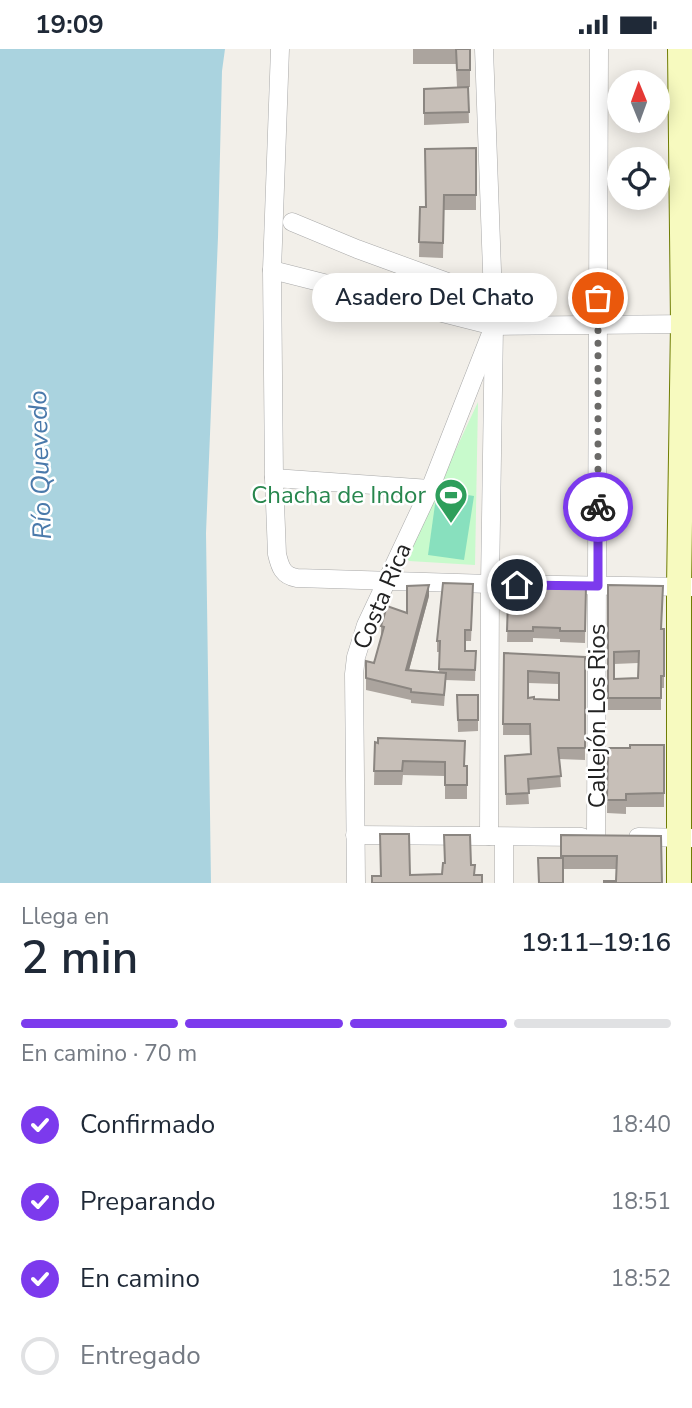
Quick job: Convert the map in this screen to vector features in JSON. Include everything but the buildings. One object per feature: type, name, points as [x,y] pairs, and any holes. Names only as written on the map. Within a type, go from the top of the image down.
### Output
[{"type":"main road","points":[[679,883],[685,838],[687,324],[684,51]]},
{"type":"street","points":[[280,49],[272,270],[274,478],[279,563],[286,575],[293,578],[490,585],[686,587]]},
{"type":"street","points":[[484,49],[494,299],[490,585],[497,836],[504,883]]},
{"type":"street","name":"Callejón Los Rios","points":[[600,49],[598,586],[610,837]]},
{"type":"street","points":[[292,222],[494,299]]},
{"type":"street","points":[[272,270],[494,326],[687,324]]},
{"type":"street","name":"Costa Rica","points":[[356,883],[355,665],[366,625],[429,489],[494,326]]},
{"type":"street","points":[[274,478],[429,489]]},
{"type":"street","points":[[355,835],[685,838]]},
{"type":"green space","points":[[478,402],[475,565],[409,561],[406,556]]},
{"type":"green space","name":"Chacha de Indor","points":[[437,490],[474,496],[464,560],[428,555]]},
{"type":"water","name":"Río Quevedo","points":[[0,49],[225,49],[222,71],[206,533],[211,883],[0,883]]},
{"type":"way so far","points":[[598,298],[598,507]]},
{"type":"place","name":"Asadero Del Chato","points":[[598,298]]},
{"type":"place","name":"Chacha de Indor","points":[[451,525]]},
{"type":"route","points":[[517,585],[598,586],[598,507]]}]
